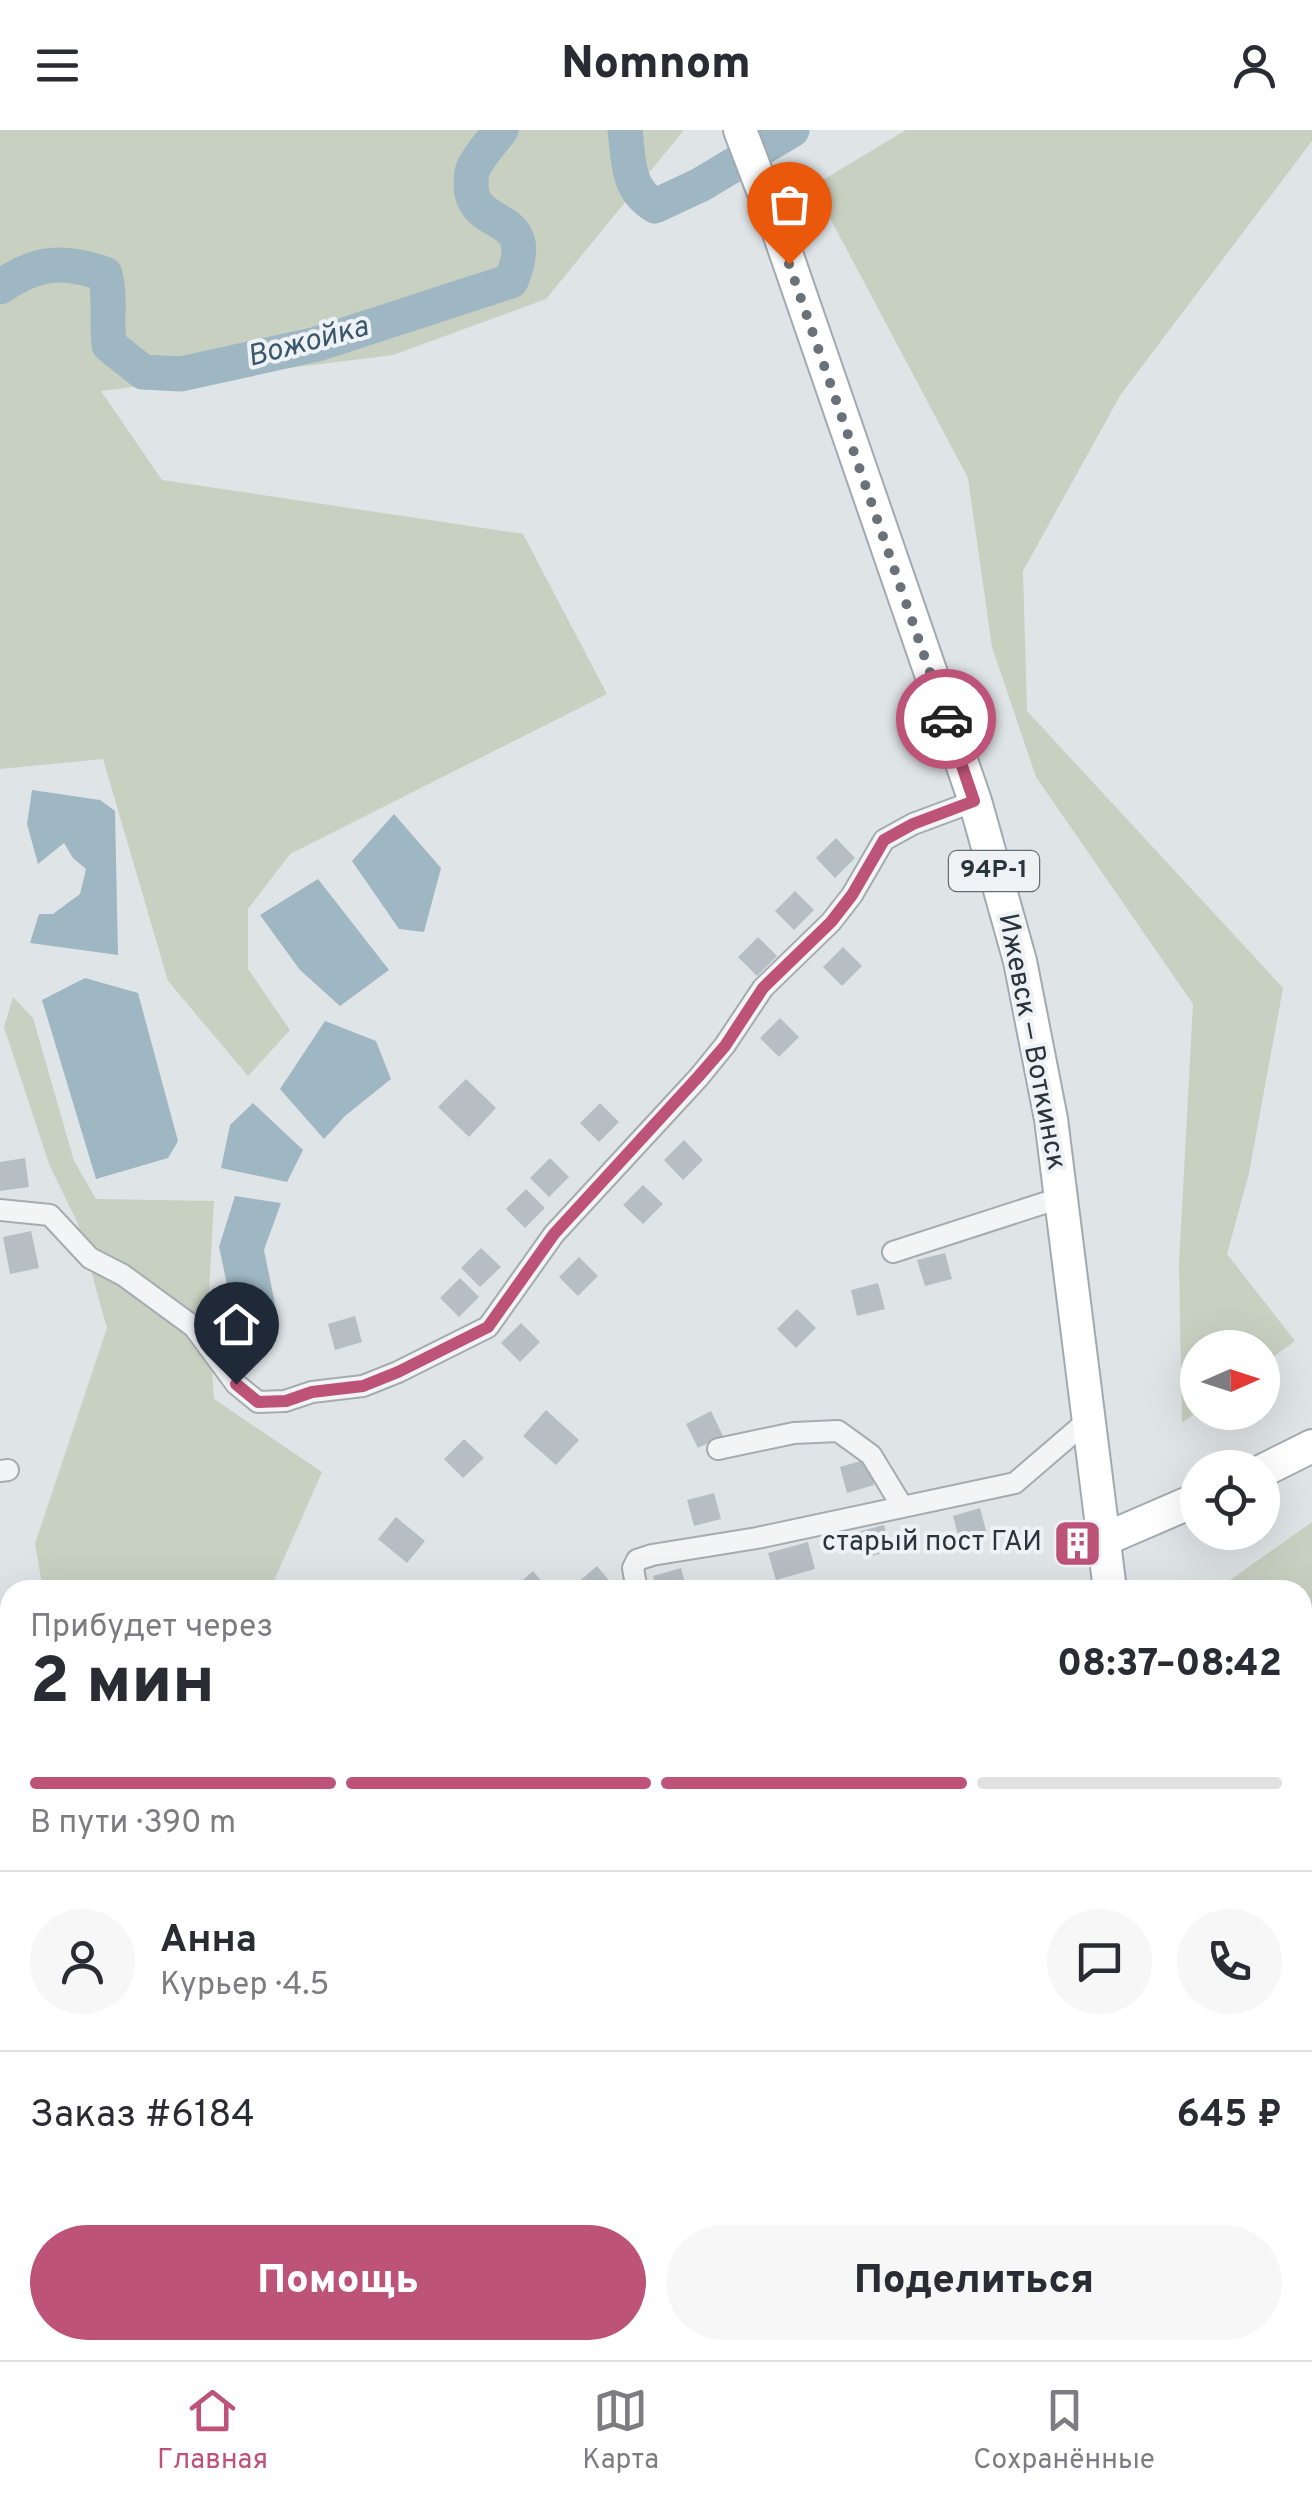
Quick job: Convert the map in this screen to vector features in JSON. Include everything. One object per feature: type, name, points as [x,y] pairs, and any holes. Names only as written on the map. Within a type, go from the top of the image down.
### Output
[{"type":"main road","name":"Ижевск — Воткинск","points":[[740,130],[974,801],[1020,962],[1051,1119],[1109,1580]]},
{"type":"main road","points":[[1280,1462],[1312,1446]]},
{"type":"main road","points":[[1103,1540],[1180,1507]]},
{"type":"street","points":[[0,1210],[50,1215],[90,1258],[123,1275],[194,1327],[236,1384],[258,1402],[286,1401],[312,1392],[363,1386],[398,1372],[488,1327],[554,1234],[725,1046],[763,988],[831,922],[884,840],[913,824],[974,801]]},
{"type":"street","points":[[893,1252],[1060,1198]]},
{"type":"street","points":[[633,1580],[637,1560],[1015,1484],[1087,1422]]},
{"type":"street","points":[[718,1449],[794,1432],[838,1431],[871,1456],[902,1506]]},
{"type":"green space","points":[[0,130],[684,130],[546,299],[393,355],[101,391],[162,480],[523,534],[607,694],[290,854],[248,909],[248,969],[290,1030],[248,1076],[168,981],[103,759],[0,769]]},
{"type":"green space","points":[[906,130],[1312,130],[1312,141],[1121,394],[1023,571],[1027,711],[1283,988],[1249,1173],[1227,1254],[1295,1341],[1280,1352],[1280,1330],[1180,1330],[1179,1264],[1193,1004],[1036,777],[992,647],[968,478],[813,186]]},
{"type":"green space","points":[[13,997],[33,1018],[74,1161],[96,1199],[214,1201],[208,1309],[214,1399],[322,1472],[274,1580],[41,1580],[35,1544],[107,1328],[78,1224],[49,1164],[4,1027]]},
{"type":"green space","points":[[1312,1522],[1312,1580],[1230,1580],[1272,1550],[1280,1550],[1280,1545]]},
{"type":"water","points":[[32,790],[100,800],[115,811],[118,955],[30,943],[39,914],[53,914],[80,894],[86,869],[64,843],[38,864],[27,824]]},
{"type":"water","points":[[394,814],[441,868],[424,932],[399,929],[352,861]]},
{"type":"water","points":[[318,879],[389,970],[340,1006],[300,970],[260,915]]},
{"type":"water","points":[[85,978],[138,993],[178,1141],[168,1158],[96,1179],[42,1000]]},
{"type":"water","points":[[325,1021],[376,1041],[391,1079],[345,1116],[324,1139],[280,1089]]},
{"type":"water","points":[[253,1103],[303,1150],[287,1182],[221,1168],[230,1125]]},
{"type":"water","points":[[235,1196],[281,1203],[264,1250],[277,1314],[234,1317],[219,1247]]},
{"type":"building","points":[[836,838],[855,858],[835,878],[816,858]]},
{"type":"building","points":[[795,891],[814,910],[794,930],[775,911]]},
{"type":"building","points":[[758,937],[777,956],[757,976],[738,957]]},
{"type":"building","points":[[843,947],[862,966],[842,986],[823,967]]},
{"type":"building","points":[[780,1018],[799,1037],[779,1057],[760,1038]]},
{"type":"building","points":[[466,1079],[496,1108],[469,1137],[438,1107]]},
{"type":"building","points":[[600,1103],[619,1122],[599,1142],[580,1123]]},
{"type":"building","points":[[684,1140],[703,1160],[683,1180],[664,1160]]},
{"type":"building","points":[[25,1158],[29,1187],[0,1191],[0,1162]]},
{"type":"building","points":[[550,1158],[569,1177],[549,1197],[530,1178]]},
{"type":"building","points":[[643,1185],[663,1204],[643,1224],[623,1205]]},
{"type":"building","points":[[526,1189],[545,1208],[525,1228],[506,1209]]},
{"type":"building","points":[[31,1231],[39,1268],[10,1274],[3,1237]]},
{"type":"building","points":[[481,1248],[501,1267],[480,1287],[461,1268]]},
{"type":"building","points":[[945,1253],[952,1279],[925,1286],[917,1260]]},
{"type":"building","points":[[579,1257],[598,1276],[578,1296],[559,1277]]},
{"type":"building","points":[[460,1278],[479,1297],[459,1317],[440,1298]]},
{"type":"building","points":[[878,1283],[885,1309],[857,1316],[851,1290]]},
{"type":"building","points":[[797,1309],[816,1328],[796,1348],[777,1329]]},
{"type":"building","points":[[355,1316],[362,1342],[335,1350],[328,1324]]},
{"type":"building","points":[[521,1323],[540,1342],[520,1362],[501,1343]]},
{"type":"building","points":[[546,1410],[579,1440],[556,1465],[523,1436]]},
{"type":"building","points":[[711,1411],[723,1436],[698,1448],[686,1424]]},
{"type":"building","points":[[464,1439],[484,1458],[463,1478],[444,1459]]},
{"type":"building","points":[[867,1459],[874,1485],[847,1493],[840,1467]]},
{"type":"building","points":[[714,1493],[721,1519],[694,1526],[687,1500]]},
{"type":"building","points":[[980,1508],[987,1534],[960,1542],[953,1516]]},
{"type":"building","points":[[396,1517],[425,1541],[407,1563],[378,1539]]},
{"type":"building","points":[[884,1525],[891,1551],[864,1558],[857,1532]]},
{"type":"building","name":"старый пост ГАИ","points":[[1087,1528],[1090,1554],[1068,1557],[1065,1531]]},
{"type":"building","points":[[808,1542],[815,1569],[776,1580],[768,1553]]},
{"type":"building","points":[[597,1566],[609,1580],[581,1580]]},
{"type":"building","points":[[681,1568],[684,1580],[654,1580],[653,1576]]},
{"type":"building","points":[[533,1571],[541,1580],[523,1580]]},
{"type":"waterway","name":"Вожойка","points":[[0,287],[26,272],[51,266],[76,266],[105,274],[109,345],[143,372],[181,374],[317,344],[511,281],[518,242],[512,231],[482,210],[474,199],[471,184],[476,164],[501,130]]},
{"type":"waterway","name":"Вожойка","points":[[625,130],[634,182],[655,206],[700,185],[792,130]]},
{"type":"way so far","points":[[789,264],[946,719]]},
{"type":"place","name":"старый пост ГАИ","points":[[1077,1543]]},
{"type":"route","points":[[236,1384],[258,1402],[286,1401],[312,1392],[363,1386],[488,1327],[554,1234],[725,1046],[763,988],[831,922],[884,840],[913,824],[974,801],[946,719]]}]
